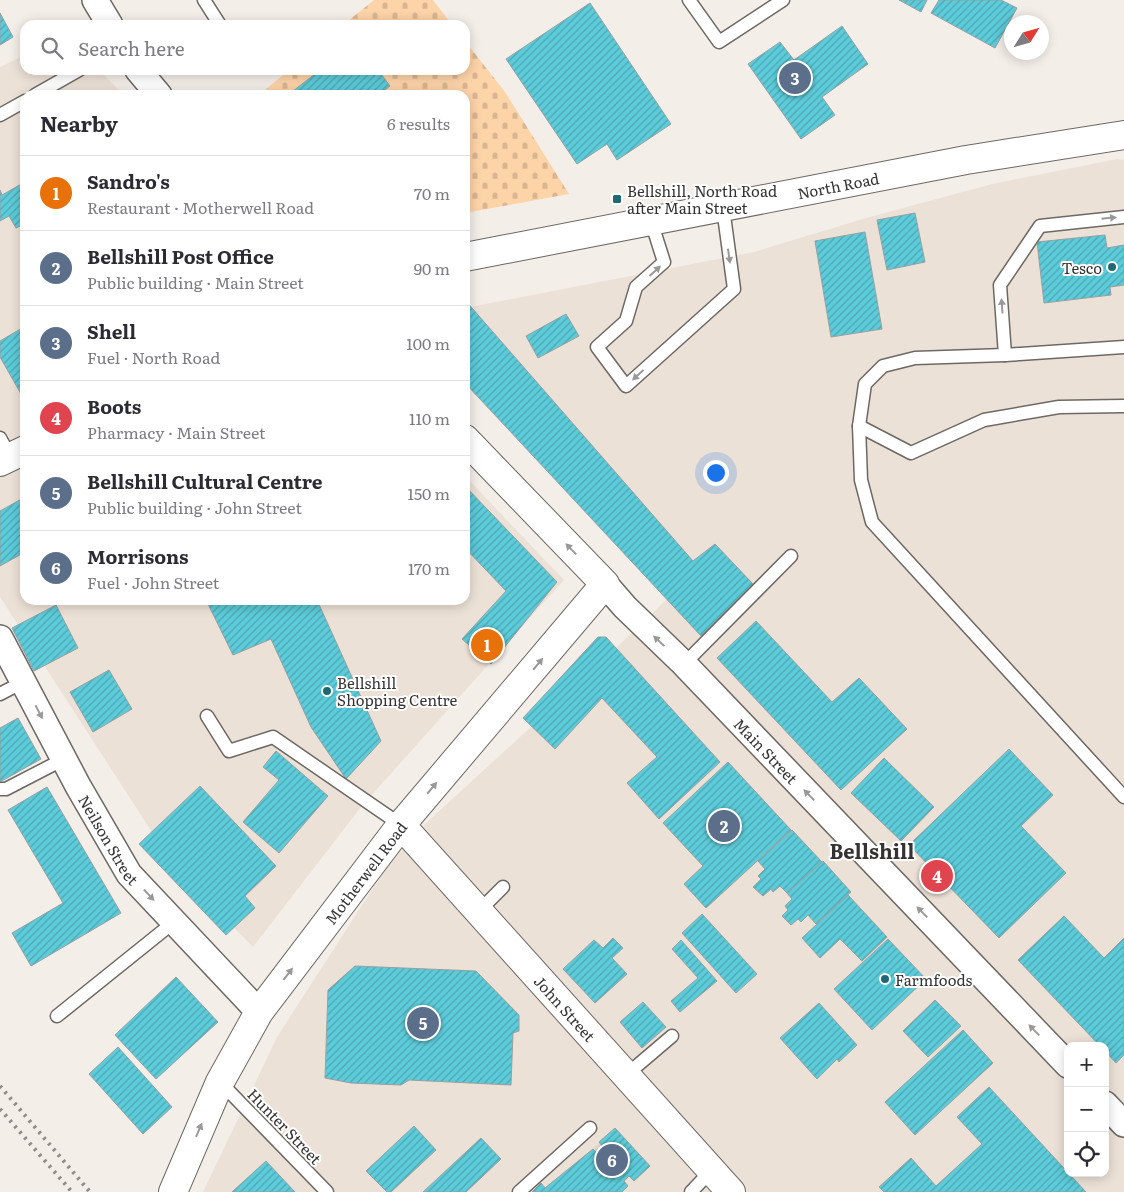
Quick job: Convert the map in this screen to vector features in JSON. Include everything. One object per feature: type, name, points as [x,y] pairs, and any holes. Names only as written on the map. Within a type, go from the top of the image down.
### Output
[{"type":"main road","name":"North Road","points":[[470,256],[966,160],[1124,135]]},
{"type":"main road","name":"Main Street","points":[[470,444],[605,584]]},
{"type":"main road","name":"Motherwell Road","points":[[173,1192],[220,1082],[258,1012],[401,825],[605,584]]},
{"type":"main road","name":"John Street","points":[[401,825],[710,1172],[731,1192]]},
{"type":"street","points":[[95,0],[107,20]]},
{"type":"street","points":[[142,75],[155,90]]},
{"type":"street","name":"Main Street","points":[[605,584],[625,607],[684,664],[1064,1061]]},
{"type":"street","name":"Neilson Street","points":[[0,638],[64,759],[129,874],[258,1012]]},
{"type":"street","points":[[1109,1108],[1124,1124]]},
{"type":"lane","points":[[204,0],[217,20]]},
{"type":"lane","points":[[688,0],[719,42],[783,0]]},
{"type":"lane","points":[[44,90],[70,75]]},
{"type":"lane","points":[[0,115],[20,103]]},
{"type":"lane","points":[[651,221],[664,262],[636,287],[626,321],[597,347],[626,386],[734,290],[723,208]]},
{"type":"lane","points":[[1005,355],[1000,285],[1040,226],[1124,217]]},
{"type":"lane","points":[[1124,347],[1005,355],[915,358],[883,366],[865,384],[859,426],[861,480],[872,522],[1124,797]]},
{"type":"lane","points":[[859,426],[911,453],[984,420],[1059,407],[1124,406]]},
{"type":"lane","points":[[684,664],[791,556]]},
{"type":"lane","points":[[0,694],[23,682]]},
{"type":"lane","points":[[207,716],[229,751],[273,737],[401,825]]},
{"type":"lane","points":[[0,788],[6,789],[64,759]]},
{"type":"lane","points":[[478,912],[503,887]]},
{"type":"lane","points":[[57,1016],[174,922]]},
{"type":"lane","points":[[625,1076],[672,1036]]},
{"type":"lane","name":"Hunter Street","points":[[220,1082],[326,1192]]},
{"type":"lane","points":[[519,1192],[590,1128]]},
{"type":"lane","points":[[691,1192],[710,1172]]},
{"type":"shaded area","points":[[20,57],[20,75],[104,75],[119,90],[20,90],[20,605],[470,605],[470,481],[564,580],[361,807],[253,947],[177,871],[0,597],[0,67]]},
{"type":"shaded area","points":[[1117,159],[1124,160],[1124,1192],[203,1192],[277,1037],[399,848],[594,669],[690,577],[470,314],[470,307],[754,252],[866,218],[992,184]]},
{"type":"green space","points":[[374,0],[433,0],[448,20],[349,20]]},
{"type":"green space","points":[[470,47],[505,92],[569,194],[470,212],[470,90],[265,90],[283,75],[470,75]]},
{"type":"building","points":[[899,0],[927,0],[921,12]]},
{"type":"building","points":[[939,0],[1001,0],[1017,8],[1013,15],[1004,15],[1004,32],[995,48],[931,13]]},
{"type":"building","points":[[590,3],[671,124],[617,160],[607,144],[577,164],[506,59]]},
{"type":"building","points":[[0,13],[13,37],[0,45]]},
{"type":"building","points":[[842,26],[868,64],[822,97],[835,115],[801,139],[748,64],[780,42],[794,60]]},
{"type":"building","points":[[314,75],[382,75],[390,86],[385,90],[294,90]]},
{"type":"building","points":[[20,185],[20,226],[16,228],[9,216],[0,221],[0,190],[2,195]]},
{"type":"building","points":[[915,213],[925,262],[887,270],[877,220]]},
{"type":"building","points":[[865,232],[882,329],[831,337],[815,241]]},
{"type":"building","points":[[1105,235],[1107,248],[1124,245],[1124,285],[1110,287],[1111,295],[1044,303],[1037,242]]},
{"type":"building","points":[[470,306],[693,561],[715,544],[753,584],[701,636],[470,388]]},
{"type":"building","points":[[566,314],[579,336],[538,358],[526,336]]},
{"type":"building","points":[[20,329],[20,392],[0,357],[0,341]]},
{"type":"building","points":[[470,491],[557,582],[491,664],[462,639],[506,591],[470,553]]},
{"type":"building","points":[[20,500],[20,555],[0,566],[0,511]]},
{"type":"building","points":[[56,605],[78,648],[34,671],[12,628]]},
{"type":"building","name":"Bellshill Shopping Centre","points":[[208,605],[319,605],[381,741],[346,779],[311,727],[271,639],[233,655]]},
{"type":"building","points":[[756,621],[832,702],[859,678],[907,729],[841,790],[717,658]]},
{"type":"building","points":[[598,637],[606,637],[720,762],[659,819],[627,783],[657,757],[602,698],[555,749],[523,718]]},
{"type":"building","points":[[109,670],[132,709],[93,732],[70,692]]},
{"type":"building","points":[[18,718],[41,759],[0,782],[0,728]]},
{"type":"building","points":[[1009,749],[1053,795],[1021,826],[1066,873],[999,938],[909,845]]},
{"type":"building","points":[[276,751],[328,796],[279,853],[243,822],[279,780],[263,767]]},
{"type":"building","points":[[884,758],[934,807],[901,841],[851,793]]},
{"type":"building","points":[[728,762],[791,830],[706,908],[684,884],[703,866],[663,823]]},
{"type":"building","points":[[200,786],[276,866],[245,896],[255,908],[226,935],[139,844]]},
{"type":"building","points":[[47,787],[121,913],[31,966],[12,933],[63,903],[8,810]]},
{"type":"building","points":[[792,830],[822,862],[787,893],[780,886],[773,892],[771,889],[763,896],[753,887],[761,879],[758,876],[765,869],[758,861]]},
{"type":"building","points":[[823,861],[851,892],[816,924],[808,915],[801,922],[798,919],[791,925],[782,916],[788,910],[785,906],[792,899],[787,893]]},
{"type":"building","points":[[848,895],[887,937],[862,961],[840,939],[820,958],[802,938]]},
{"type":"building","points":[[702,914],[757,974],[736,993],[682,933]]},
{"type":"building","points":[[1064,916],[1104,958],[1124,938],[1124,1055],[1116,1063],[1109,1055],[1109,1042],[1096,1042],[1018,960]]},
{"type":"building","points":[[613,938],[623,948],[612,958],[627,974],[595,1003],[563,969],[594,940],[603,948]]},
{"type":"building","points":[[888,939],[926,979],[872,1030],[834,989]]},
{"type":"building","points":[[681,940],[717,981],[680,1012],[671,1001],[698,978],[672,949]]},
{"type":"building","points":[[355,966],[476,971],[519,1015],[519,1031],[513,1033],[511,1085],[409,1080],[401,1085],[351,1083],[325,1078],[328,990]]},
{"type":"building","points":[[176,977],[218,1022],[156,1079],[115,1035]]},
{"type":"building","points":[[935,1000],[961,1026],[928,1057],[903,1031]]},
{"type":"building","points":[[643,1002],[666,1027],[642,1048],[620,1022]]},
{"type":"building","points":[[819,1003],[857,1045],[839,1062],[837,1059],[817,1079],[780,1038]]},
{"type":"building","points":[[963,1030],[993,1063],[915,1135],[885,1102]]},
{"type":"building","points":[[118,1047],[172,1107],[143,1134],[89,1074]]},
{"type":"building","points":[[989,1087],[1064,1168],[1064,1177],[1072,1177],[1086,1192],[884,1192],[879,1187],[911,1158],[936,1186],[982,1144],[957,1117]]},
{"type":"building","points":[[414,1126],[436,1150],[391,1192],[387,1192],[366,1171]]},
{"type":"building","points":[[615,1128],[650,1166],[634,1181],[629,1176],[624,1181],[628,1186],[622,1192],[532,1192],[541,1183],[545,1188],[593,1149],[597,1153],[603,1147],[599,1142]]},
{"type":"building","points":[[481,1138],[501,1159],[466,1192],[423,1192]]},
{"type":"building","points":[[266,1161],[295,1192],[232,1192]]},
{"type":"railway","points":[[0,1086],[90,1192]]},
{"type":"railway","points":[[0,1109],[72,1192]]},
{"type":"place","name":"Shell","points":[[795,78]]},
{"type":"place","name":"Bellshill, North Road after Main Street","points":[[617,199]]},
{"type":"place","name":"Tesco","points":[[1112,267]]},
{"type":"place","name":"Sandro's","points":[[487,645]]},
{"type":"place","name":"Bellshill Shopping Centre","points":[[327,691]]},
{"type":"place","name":"Bellshill Post Office","points":[[724,826]]},
{"type":"place","name":"Boots","points":[[937,876]]},
{"type":"place","name":"Farmfoods","points":[[885,979]]},
{"type":"place","name":"Bellshill Cultural Centre","points":[[423,1023]]},
{"type":"place","name":"Morrisons","points":[[612,1160]]},
{"type":"district","name":"Bellshill","points":[[872,850]]}]
